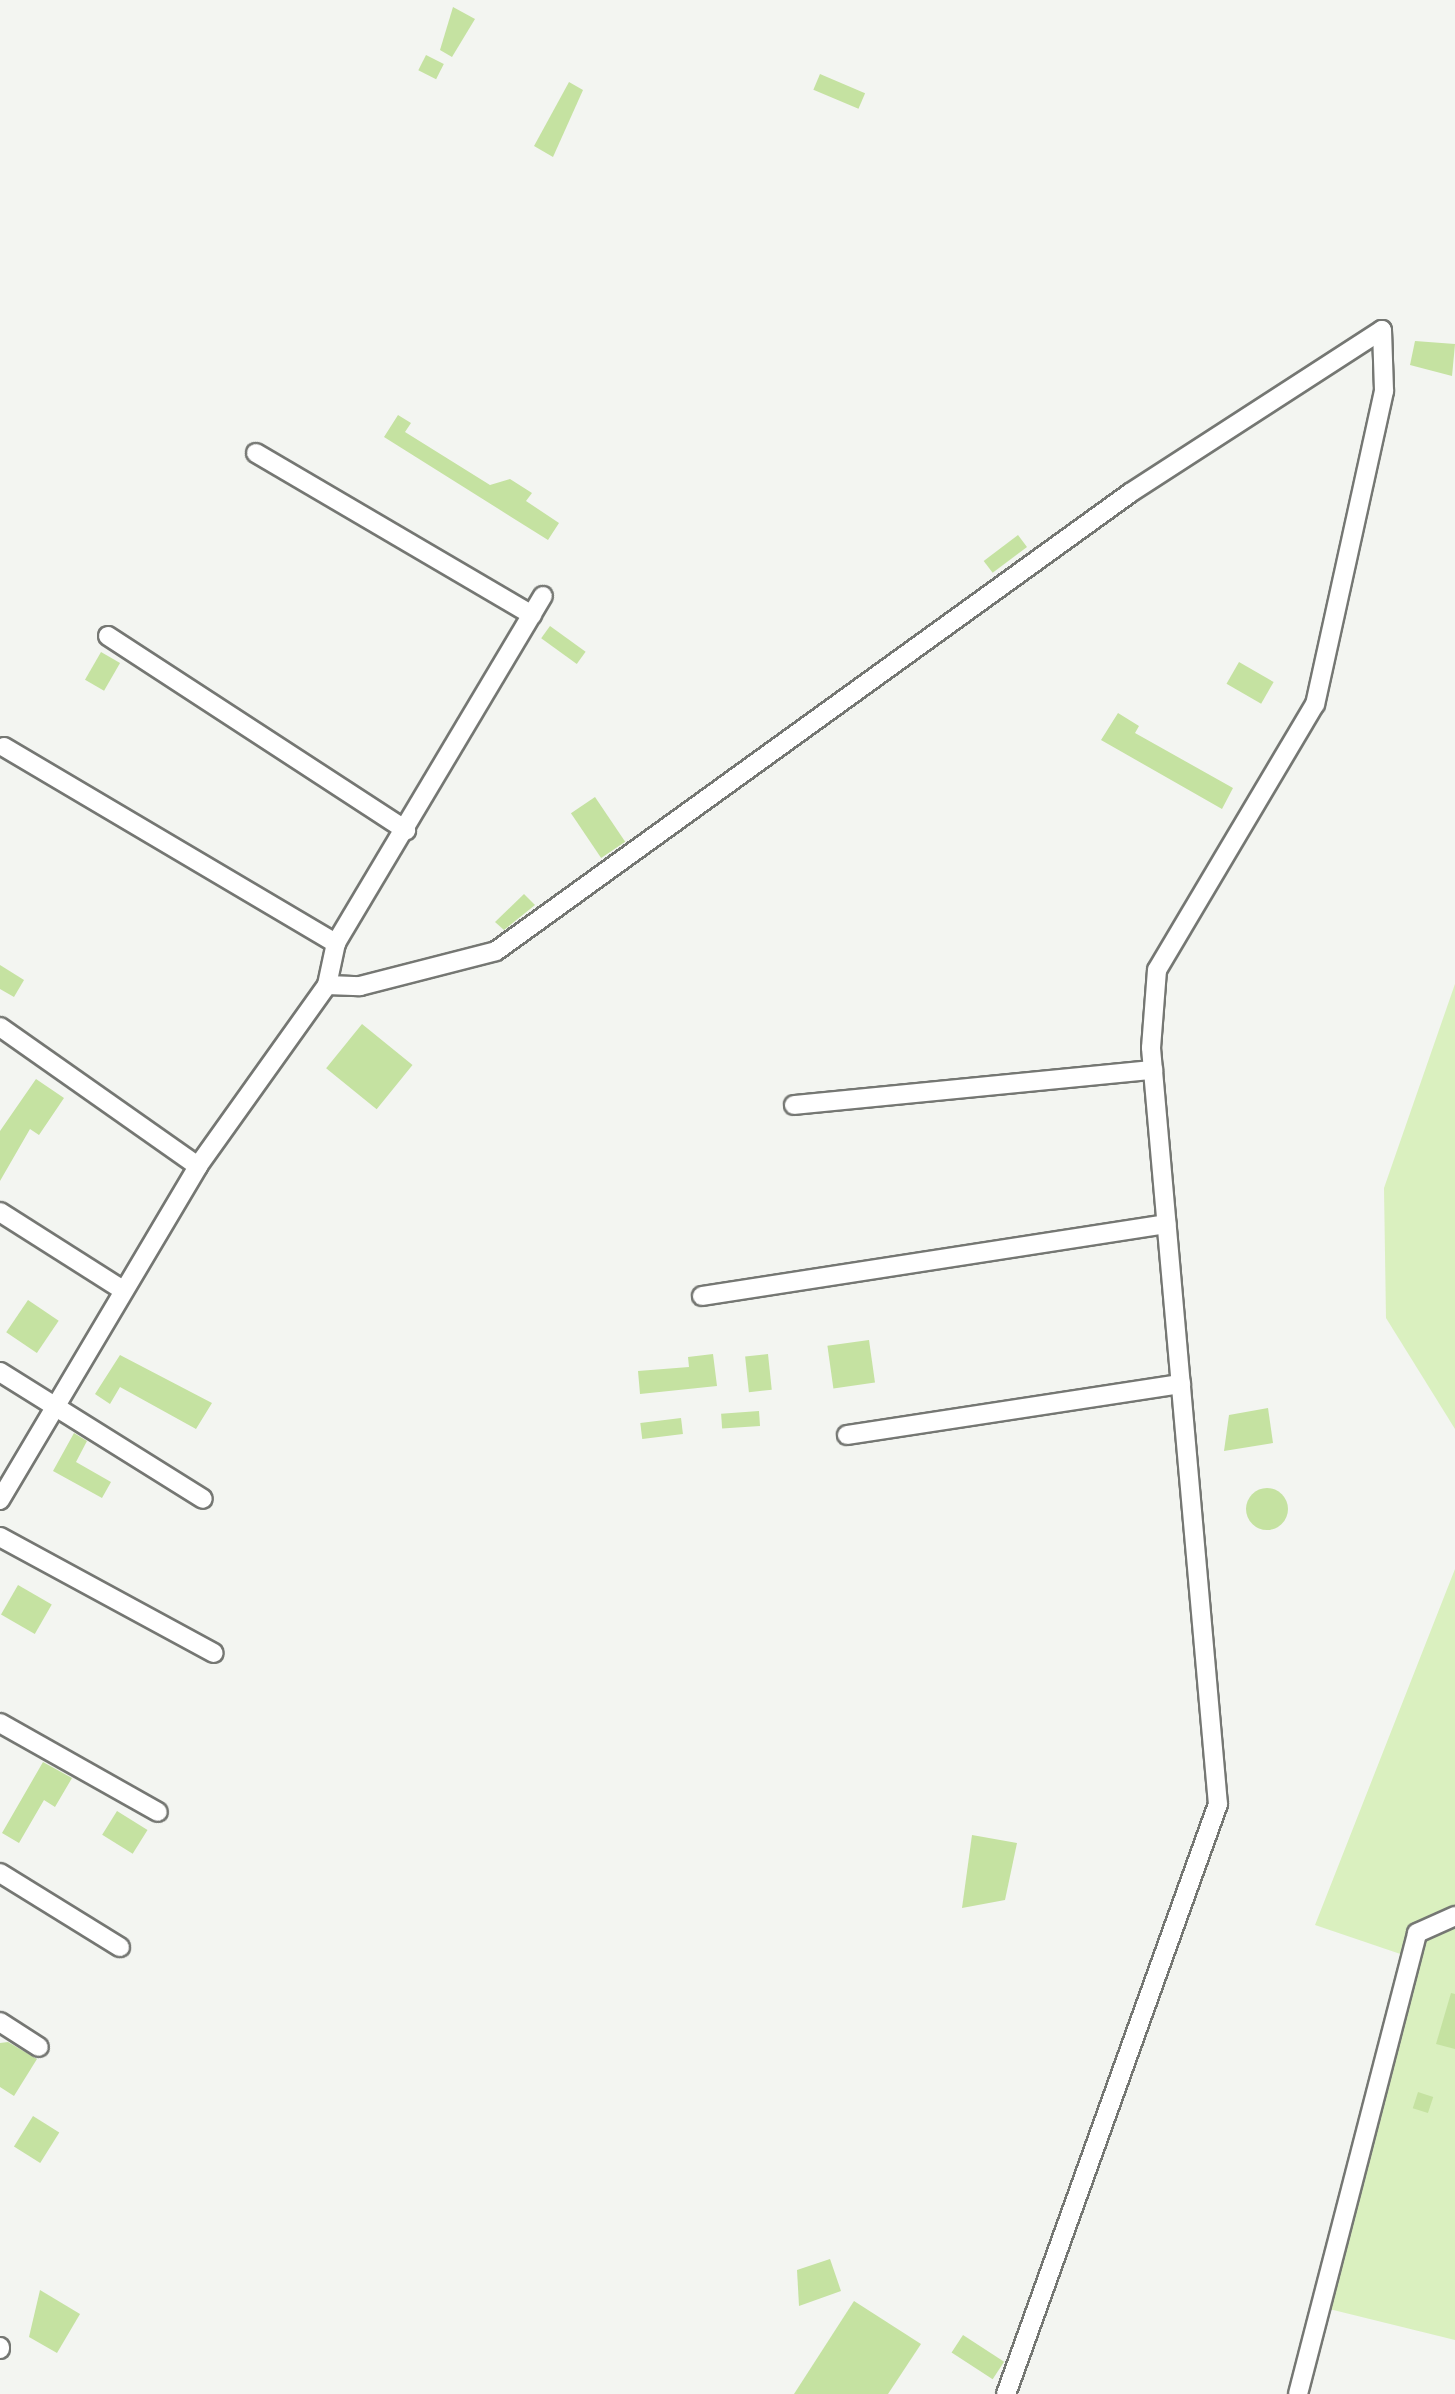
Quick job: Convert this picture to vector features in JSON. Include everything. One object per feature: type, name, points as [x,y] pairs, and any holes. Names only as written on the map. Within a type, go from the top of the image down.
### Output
[{"type":"street","points":[[327,985],[360,986],[496,952],[1130,492],[1382,330],[1384,392],[1315,704],[1157,970],[1153,1070],[1218,1804],[1006,2394]]},
{"type":"street","points":[[256,453],[532,615]]},
{"type":"street","points":[[0,1500],[198,1166],[327,985],[336,943],[543,596]]},
{"type":"street","points":[[108,636],[406,830]]},
{"type":"street","points":[[4,747],[336,943]]},
{"type":"street","points":[[0,1027],[198,1166]]},
{"type":"street","points":[[794,1106],[1153,1070]]},
{"type":"street","points":[[0,1212],[123,1290]]},
{"type":"street","points":[[702,1296],[1166,1224]]},
{"type":"street","points":[[0,1372],[203,1499]]},
{"type":"street","points":[[847,1436],[1180,1384]]},
{"type":"street","points":[[0,1537],[214,1653]]},
{"type":"street","points":[[0,1723],[158,1812]]},
{"type":"street","points":[[0,1873],[120,1946]]},
{"type":"street","points":[[1298,2394],[1416,1933],[1455,1916]]},
{"type":"street","points":[[0,2022],[40,2047]]},
{"type":"green space","points":[[1455,984],[1455,1429],[1386,1318],[1384,1188]]},
{"type":"green space","points":[[1455,1569],[1455,2340],[1317,2306],[1421,1961],[1315,1925]]},
{"type":"building","points":[[453,7],[475,19],[452,57],[440,50]]},
{"type":"building","points":[[426,55],[444,64],[436,79],[418,70]]},
{"type":"building","points":[[820,74],[865,93],[858,109],[813,90]]},
{"type":"building","points":[[569,82],[583,90],[553,157],[534,146]]},
{"type":"building","points":[[1415,341],[1455,344],[1452,376],[1410,365]]},
{"type":"building","points":[[398,415],[411,423],[405,432],[490,485],[510,479],[532,493],[526,501],[559,523],[548,540],[384,437]]},
{"type":"building","points":[[1018,535],[1027,547],[993,573],[984,561]]},
{"type":"building","points":[[550,626],[586,652],[577,664],[541,638]]},
{"type":"building","points":[[101,652],[120,663],[104,691],[85,680]]},
{"type":"building","points":[[1239,662],[1274,682],[1261,704],[1226,684]]},
{"type":"building","points":[[1118,713],[1139,726],[1135,733],[1233,788],[1222,809],[1101,740]]},
{"type":"building","points":[[595,797],[625,842],[601,858],[571,813]]},
{"type":"building","points":[[524,894],[535,905],[504,930],[495,922]]},
{"type":"building","points":[[0,965],[24,980],[14,997],[0,989]]},
{"type":"building","points":[[362,1024],[413,1065],[377,1109],[326,1068]]},
{"type":"building","points":[[36,1079],[64,1098],[39,1135],[30,1129],[0,1181],[0,1131]]},
{"type":"building","points":[[28,1300],[59,1321],[37,1353],[6,1332]]},
{"type":"building","points":[[869,1340],[875,1383],[833,1388],[827,1346]]},
{"type":"building","points":[[713,1354],[717,1386],[640,1394],[638,1371],[689,1367],[688,1357]]},
{"type":"building","points":[[768,1354],[772,1390],[749,1392],[745,1356]]},
{"type":"building","points":[[120,1355],[212,1403],[196,1429],[120,1387],[110,1404],[95,1394]]},
{"type":"building","points":[[1268,1408],[1273,1443],[1224,1451],[1229,1415]]},
{"type":"building","points":[[759,1411],[760,1426],[722,1429],[721,1414]]},
{"type":"building","points":[[681,1418],[683,1434],[642,1439],[640,1423]]},
{"type":"building","points":[[74,1433],[87,1441],[76,1462],[111,1482],[102,1498],[53,1471]]},
{"type":"building","points":[[1267,1488],[1282,1494],[1288,1509],[1282,1524],[1267,1530],[1252,1524],[1246,1509],[1252,1494]]},
{"type":"building","points":[[18,1585],[52,1604],[35,1634],[1,1614]]},
{"type":"building","points":[[43,1762],[72,1778],[55,1807],[44,1800],[19,1843],[2,1833]]},
{"type":"building","points":[[117,1811],[148,1830],[133,1854],[102,1835]]},
{"type":"building","points":[[972,1835],[1017,1843],[1005,1900],[962,1908]]},
{"type":"building","points":[[1451,1993],[1455,1994],[1455,2049],[1436,2044]]},
{"type":"building","points":[[8,2042],[37,2059],[14,2096],[0,2087],[0,2043]]},
{"type":"building","points":[[1418,2092],[1433,2097],[1428,2113],[1413,2108]]},
{"type":"building","points":[[33,2116],[59,2132],[40,2163],[14,2147]]},
{"type":"building","points":[[830,2259],[841,2291],[799,2306],[797,2270]]},
{"type":"building","points":[[40,2290],[80,2314],[57,2353],[29,2337]]},
{"type":"building","points":[[854,2301],[921,2344],[888,2394],[794,2394]]},
{"type":"building","points":[[963,2335],[1004,2362],[993,2379],[952,2353]]}]
